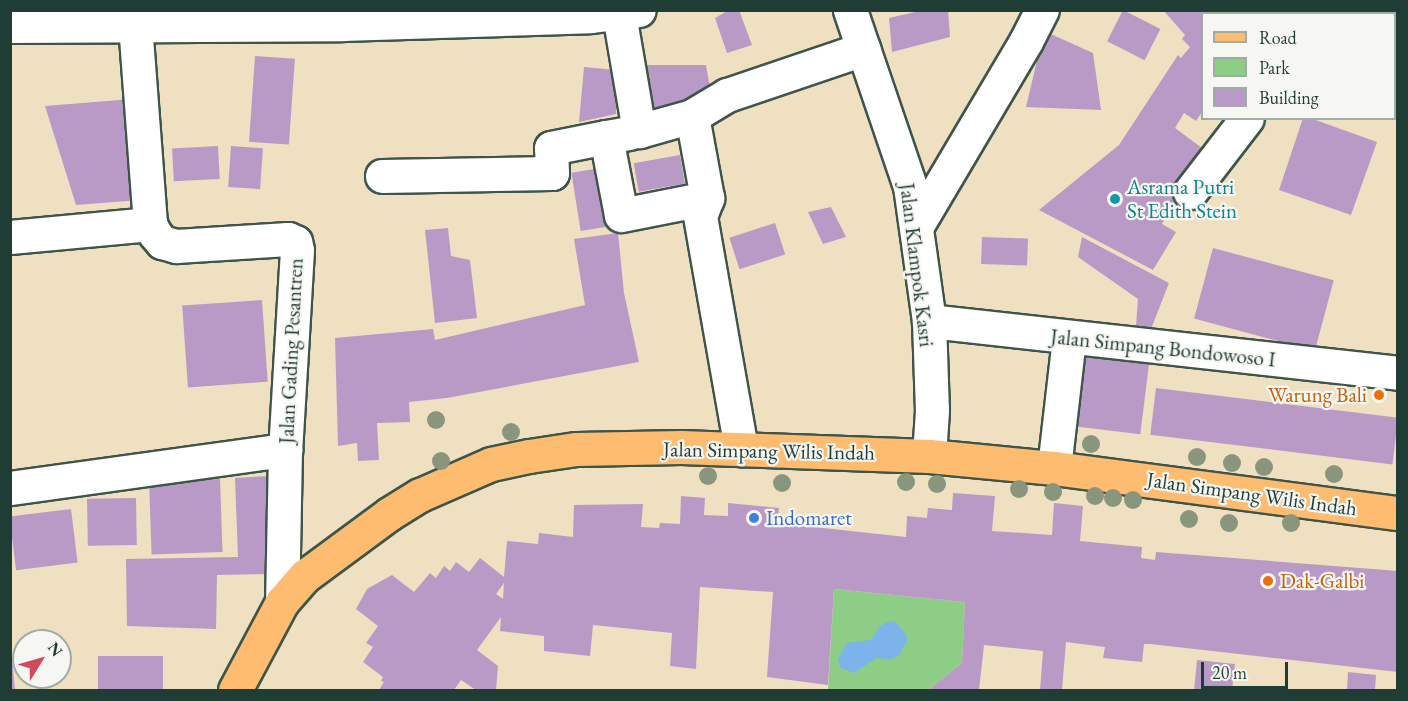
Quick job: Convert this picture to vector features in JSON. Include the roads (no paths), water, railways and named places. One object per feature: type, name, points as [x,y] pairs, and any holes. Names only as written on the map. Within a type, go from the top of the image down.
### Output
[{"type":"main road","name":"Jalan Simpang Wilis Indah","points":[[235,690],[282,602],[305,576],[389,514],[420,495],[491,464],[576,449],[741,449],[929,456],[1054,468],[1398,513]]},
{"type":"street","name":"Jalan Klampok Kasri","points":[[850,10],[910,186],[929,321],[932,410],[929,456]]},
{"type":"street","points":[[916,227],[1042,10]]},
{"type":"street","points":[[10,26],[147,20],[629,12],[639,131]]},
{"type":"street","points":[[10,237],[150,224],[147,20]]},
{"type":"street","points":[[382,176],[552,173],[551,148],[639,131],[692,116],[727,95],[863,49]]},
{"type":"street","points":[[692,116],[707,198],[700,216],[741,449]]},
{"type":"street","points":[[1190,192],[1245,120]]},
{"type":"street","points":[[606,137],[621,215],[707,198]]},
{"type":"street","name":"Jalan Gading Pesantren","points":[[150,224],[162,242],[176,246],[288,239],[295,242],[298,257],[285,450],[282,602]]},
{"type":"street","name":"Jalan Simpang Bondowoso I","points":[[929,321],[1398,373]]},
{"type":"street","points":[[1054,468],[1069,338]]},
{"type":"street","points":[[10,488],[285,450]]},
{"type":"water","points":[[890,621],[897,623],[906,635],[907,641],[899,655],[892,659],[876,658],[854,673],[841,668],[838,660],[846,643],[871,640],[880,626]]},
{"type":"place","name":"Asrama Putri St Edith Stein","points":[[1115,199]]},
{"type":"place","name":"Warung Bali","points":[[1379,395]]},
{"type":"place","name":"Indomaret","points":[[754,518]]},
{"type":"place","name":"Dak-Galbi","points":[[1268,581]]}]
